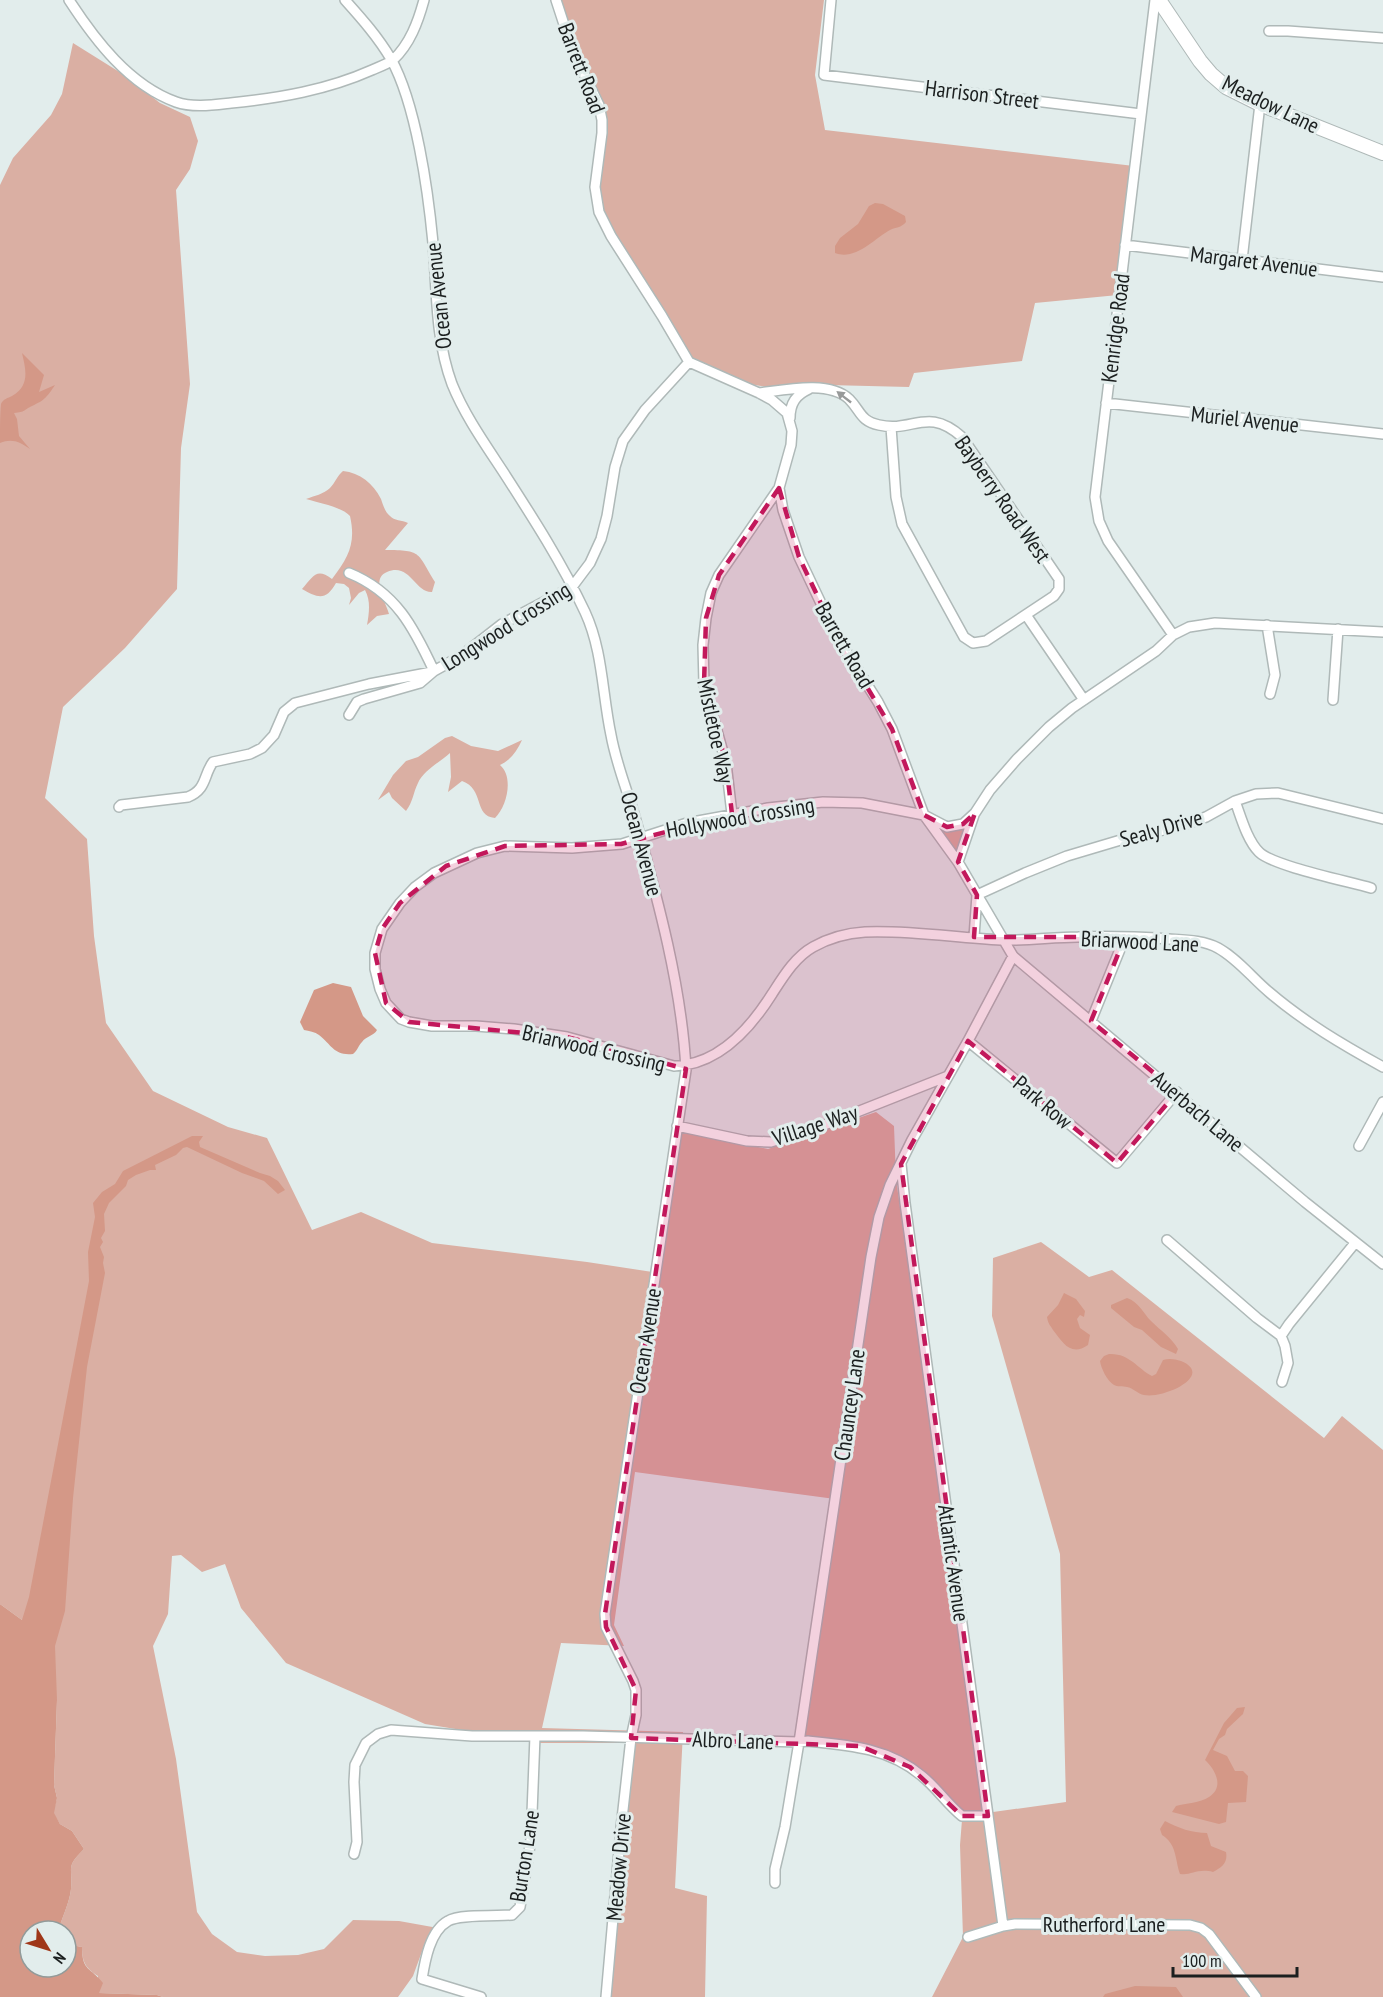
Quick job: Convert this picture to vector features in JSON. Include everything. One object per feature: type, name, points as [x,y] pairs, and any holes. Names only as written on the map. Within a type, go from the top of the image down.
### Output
[{"type":"main road","name":"Meadow Lane","points":[[1157,0],[1211,74],[1232,91],[1383,153]]},
{"type":"street","points":[[69,0],[90,33],[111,56],[149,88],[162,96],[186,104],[206,105],[274,99],[312,92],[350,80],[392,61],[413,32],[424,0]]},
{"type":"street","name":"Ocean Avenue","points":[[345,0],[373,30],[392,61],[409,108],[425,180],[433,241],[438,327],[452,384],[466,416],[537,525],[572,587],[594,633],[610,733],[656,893],[671,965],[685,1066],[605,1614],[606,1627],[636,1690],[636,1714],[631,1737]]},
{"type":"street","name":"Barrett Road","points":[[556,0],[572,48],[599,105],[602,133],[595,187],[598,212],[610,236],[689,362]]},
{"type":"street","name":"Harrison Street","points":[[831,0],[824,75],[1141,114]]},
{"type":"street","name":"Kenridge Road","points":[[1157,0],[1095,497],[1099,521],[1108,542],[1173,635]]},
{"type":"street","points":[[1269,31],[1383,38]]},
{"type":"street","points":[[1242,260],[1260,104]]},
{"type":"street","name":"Margaret Avenue","points":[[1125,245],[1383,277]]},
{"type":"street","points":[[689,362],[759,393],[782,409],[790,420]]},
{"type":"street","name":"Longwood Crossing","points":[[349,715],[357,702],[420,683],[434,671],[461,656],[502,624],[572,587],[590,563],[601,539],[615,467],[623,441],[645,410],[689,362]]},
{"type":"street","points":[[759,393],[811,388],[833,390],[848,398],[866,421],[891,427],[896,497],[902,524],[964,637],[973,643],[986,641],[1026,615],[1083,700]]},
{"type":"street","points":[[790,420],[790,410],[794,400],[811,388]]},
{"type":"street","name":"Muriel Avenue","points":[[1106,403],[1383,434]]},
{"type":"street","name":"Barrett Road","points":[[790,420],[792,431],[790,445],[779,488],[783,510],[799,557],[836,635],[892,729],[924,814],[958,862],[1002,940]]},
{"type":"street","name":"Bayberry Road West","points":[[891,427],[922,421],[931,422],[945,425],[962,437],[1059,579],[1059,589],[1054,596],[1026,615]]},
{"type":"street","name":"Mistletoe Way","points":[[732,814],[726,763],[704,684],[703,645],[706,618],[711,593],[719,574],[779,488]]},
{"type":"street","points":[[119,807],[195,794],[204,784],[213,762],[250,754],[267,744],[274,735],[284,712],[295,703],[369,684],[434,671],[415,630],[400,608],[372,585],[349,573]]},
{"type":"street","points":[[958,862],[975,813],[990,790],[1017,759],[1049,727],[1083,700],[1156,651],[1173,635],[1189,627],[1215,622],[1383,632]]},
{"type":"street","points":[[1267,625],[1275,675],[1270,694]]},
{"type":"street","points":[[1333,700],[1338,629]]},
{"type":"street","name":"Sealy Drive","points":[[977,896],[1067,856],[1124,839],[1181,826],[1206,817],[1235,801],[1256,794],[1278,793],[1383,819]]},
{"type":"street","points":[[1235,801],[1254,846],[1265,857],[1371,888]]},
{"type":"street","name":"Hollywood Crossing","points":[[376,974],[376,944],[386,922],[400,903],[416,887],[446,866],[477,853],[505,846],[593,847],[622,844],[687,823],[732,814],[823,802],[862,803],[924,814],[947,827],[963,824],[975,813]]},
{"type":"street","points":[[974,937],[977,896]]},
{"type":"street","name":"Briarwood Crossing","points":[[376,974],[387,1003],[396,1015],[409,1022],[432,1026],[514,1029],[567,1037],[659,1063],[685,1066],[701,1062],[742,1034],[761,1011],[787,971],[800,957],[813,947],[837,937],[864,932],[908,932],[1002,940]]},
{"type":"street","points":[[1091,1021],[1125,937]]},
{"type":"street","name":"Briarwood Lane","points":[[1002,940],[1125,937],[1184,940],[1209,945],[1218,948],[1237,962],[1269,992],[1313,1026],[1383,1067]]},
{"type":"street","points":[[1002,940],[1013,956]]},
{"type":"street","name":"Auerbach Lane","points":[[1013,956],[1305,1202],[1383,1264]]},
{"type":"street","name":"Chauncey Lane","points":[[775,1883],[775,1869],[785,1827],[799,1742],[871,1257],[883,1203],[912,1140],[1013,956]]},
{"type":"street","name":"Park Row","points":[[968,1041],[1117,1163],[1177,1092]]},
{"type":"street","name":"Village Way","points":[[677,1126],[747,1141],[771,1142],[814,1129],[948,1076]]},
{"type":"street","points":[[1359,1146],[1383,1102]]},
{"type":"street","name":"Atlantic Avenue","points":[[901,1164],[906,1215],[1003,1926]]},
{"type":"street","points":[[1167,1240],[1281,1336],[1288,1363],[1281,1382]]},
{"type":"street","points":[[1281,1336],[1288,1324],[1355,1243]]},
{"type":"street","name":"Albro Lane","points":[[354,1854],[357,1842],[355,1765],[366,1743],[378,1734],[391,1730],[453,1734],[808,1741],[860,1746],[892,1756],[923,1776],[962,1816],[988,1816]]},
{"type":"street","name":"Burton Lane","points":[[481,1997],[422,1979],[430,1947],[438,1929],[449,1920],[460,1917],[512,1915],[520,1907],[531,1839],[535,1736]]},
{"type":"street","name":"Meadow Drive","points":[[606,1997],[631,1737]]},
{"type":"street","name":"Rutherford Lane","points":[[1003,1926],[1163,1923],[1190,1925],[1204,1931],[1220,1947],[1256,1997]]},
{"type":"street","points":[[968,1937],[1003,1926]]},
{"type":"highlighted area","points":[[779,488],[799,557],[836,635],[892,729],[924,815],[947,827],[963,824],[975,813],[958,862],[977,895],[974,937],[1125,937],[1091,1021],[1177,1092],[1117,1163],[968,1041],[901,1164],[988,1816],[962,1816],[910,1767],[860,1746],[631,1738],[636,1690],[606,1627],[605,1614],[686,1069],[567,1037],[409,1022],[386,1003],[375,953],[382,929],[400,903],[446,866],[505,846],[621,844],[732,814],[726,763],[704,684],[706,618],[719,575]]},
{"type":"shaded area","points":[[556,0],[824,0],[815,75],[825,130],[1134,166],[1118,295],[1035,303],[1022,361],[914,373],[909,387],[828,385],[767,387],[731,381],[690,360],[613,240],[595,187],[602,120]]},
{"type":"shaded area","points":[[73,43],[121,73],[160,103],[190,117],[198,141],[190,169],[176,190],[190,384],[181,448],[177,589],[125,648],[63,707],[45,798],[87,839],[94,936],[106,1023],[153,1091],[228,1127],[267,1138],[312,1230],[361,1212],[432,1243],[659,1273],[680,1131],[768,1149],[876,1112],[894,1126],[896,1179],[986,1813],[1066,1802],[1060,1554],[992,1316],[993,1258],[1041,1242],[1089,1277],[1112,1270],[1324,1438],[1342,1416],[1383,1450],[1383,1997],[932,1997],[963,1937],[960,1845],[962,1820],[919,1770],[902,1757],[860,1745],[802,1740],[835,1499],[635,1472],[614,1625],[624,1646],[561,1643],[542,1728],[683,1732],[675,1888],[707,1896],[705,1997],[609,1997],[632,1743],[541,1743],[425,1724],[286,1663],[241,1608],[225,1564],[202,1572],[181,1555],[172,1556],[168,1614],[153,1646],[176,1759],[197,1912],[212,1934],[237,1952],[265,1956],[298,1955],[324,1949],[353,1920],[399,1921],[438,1928],[424,1946],[413,1976],[398,1997],[163,1997],[98,1993],[98,1976],[85,1964],[82,1947],[78,1946],[78,1919],[62,1919],[70,1894],[71,1867],[84,1849],[72,1831],[60,1824],[53,1813],[57,1798],[54,1785],[57,1700],[22,1620],[0,1604],[0,185],[13,158],[51,115],[62,94]]},
{"type":"shaded area","points":[[875,203],[883,204],[905,216],[906,222],[857,252],[842,255],[835,253],[835,246],[840,238],[858,224],[869,206]]},
{"type":"shaded area","points":[[22,353],[44,375],[39,392],[55,385],[43,400],[23,411],[14,413],[19,436],[30,449],[16,442],[0,443],[1,404],[18,392],[24,382]]},
{"type":"shaded area","points":[[343,471],[355,474],[370,484],[378,493],[388,514],[394,519],[408,523],[385,550],[413,552],[418,555],[435,582],[432,592],[421,588],[401,571],[395,570],[382,575],[380,591],[389,614],[377,616],[367,625],[369,603],[365,590],[359,593],[349,605],[351,598],[349,588],[344,584],[336,583],[329,593],[321,596],[302,589],[312,577],[318,574],[327,575],[332,579],[350,549],[352,526],[350,516],[336,508],[306,499],[328,490]]},
{"type":"shaded area","points":[[452,736],[471,746],[498,751],[522,740],[513,755],[500,765],[508,784],[506,799],[495,818],[484,812],[474,790],[462,781],[448,792],[451,777],[450,753],[420,779],[406,811],[389,792],[378,800],[393,775],[406,761],[418,757],[445,738]]},
{"type":"shaded area","points":[[969,819],[958,862],[935,822],[941,824]]},
{"type":"shaded area","points":[[333,983],[351,987],[363,1016],[377,1030],[364,1040],[353,1054],[337,1052],[317,1034],[304,1030],[300,1022],[314,990]]},
{"type":"shaded area","points":[[192,1136],[203,1136],[199,1142],[200,1147],[270,1176],[278,1181],[285,1190],[278,1194],[264,1181],[187,1147],[155,1165],[156,1170],[136,1175],[128,1180],[126,1186],[109,1203],[104,1214],[105,1231],[100,1247],[104,1257],[105,1273],[87,1367],[73,1498],[65,1611],[55,1646],[57,1700],[54,1785],[57,1798],[54,1813],[60,1824],[72,1831],[84,1849],[72,1864],[70,1894],[62,1919],[18,1919],[18,1979],[78,1979],[78,1946],[82,1947],[85,1965],[103,1983],[99,1993],[163,1997],[0,1997],[0,1604],[22,1620],[29,1597],[89,1281],[88,1252],[95,1217],[93,1203],[102,1192],[115,1184],[123,1171]]},
{"type":"shaded area","points":[[1064,1293],[1076,1299],[1085,1311],[1084,1317],[1080,1315],[1077,1319],[1080,1328],[1090,1335],[1088,1345],[1077,1350],[1068,1347],[1060,1340],[1047,1317],[1058,1305]]},
{"type":"shaded area","points":[[1127,1298],[1138,1305],[1172,1341],[1178,1349],[1176,1354],[1161,1347],[1111,1308],[1111,1305]]},
{"type":"shaded area","points":[[1109,1354],[1127,1358],[1152,1376],[1156,1374],[1163,1360],[1168,1359],[1181,1361],[1190,1367],[1192,1373],[1190,1379],[1173,1390],[1144,1395],[1129,1388],[1115,1386],[1109,1381],[1100,1361]]},
{"type":"shaded area","points":[[1245,1707],[1243,1714],[1227,1729],[1213,1750],[1227,1756],[1235,1771],[1243,1771],[1248,1776],[1246,1802],[1228,1803],[1226,1822],[1219,1824],[1172,1812],[1176,1806],[1201,1801],[1214,1793],[1217,1788],[1217,1778],[1205,1760],[1224,1723],[1237,1708]]},
{"type":"shaded area","points":[[1165,1821],[1185,1830],[1207,1833],[1211,1846],[1226,1852],[1224,1864],[1213,1872],[1180,1874],[1173,1848],[1160,1829]]},
{"type":"shaded area","points":[[1135,1986],[1176,1987],[1183,1997],[1103,1997],[1105,1994]]}]
